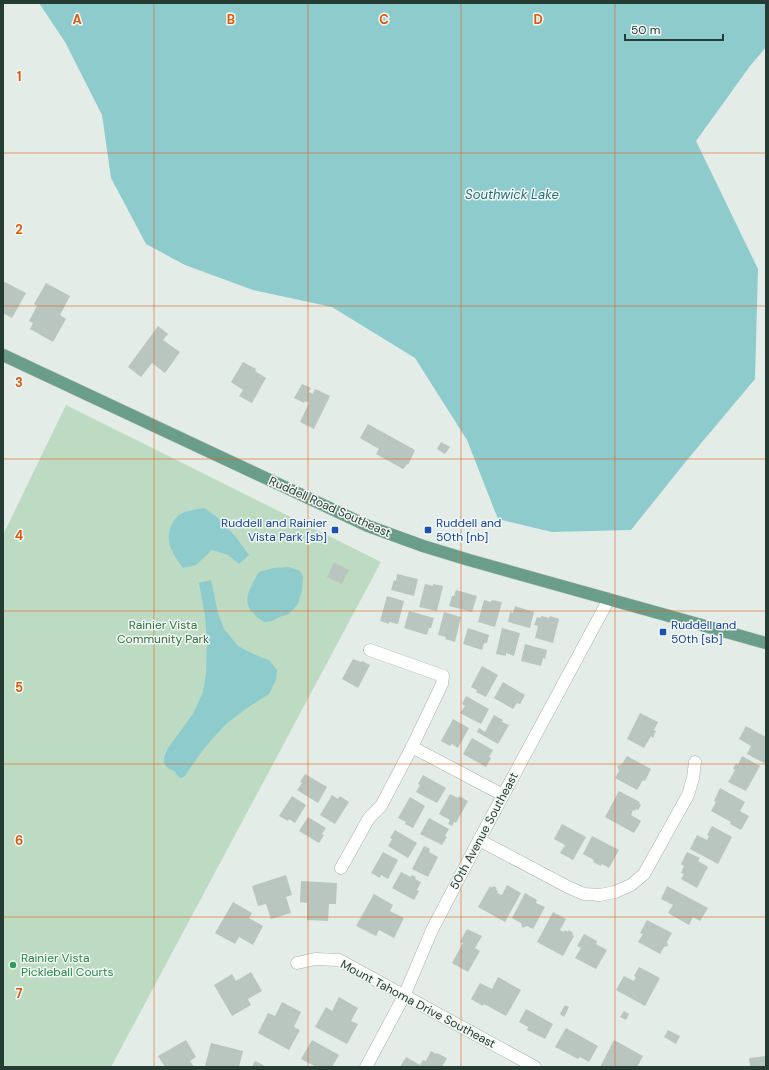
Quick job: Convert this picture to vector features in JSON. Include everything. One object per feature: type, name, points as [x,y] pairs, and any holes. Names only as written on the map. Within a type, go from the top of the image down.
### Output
[{"type":"main road","name":"Ruddell Road Southeast","points":[[3,355],[368,526],[456,556],[766,643]]},
{"type":"street","name":"50th Avenue Southeast","points":[[366,1067],[404,996],[432,930],[609,599]]},
{"type":"street","points":[[341,868],[369,818],[381,806],[412,747],[442,684],[443,676],[370,650]]},
{"type":"street","points":[[412,747],[504,795]]},
{"type":"street","points":[[479,840],[584,894],[600,895],[615,892],[631,885],[644,874],[688,795],[693,778],[695,762]]},
{"type":"street","name":"Mount Tahoma Drive Southeast","points":[[297,963],[315,959],[339,960],[535,1067]]},
{"type":"green space","name":"Rainier Vista Community Park","points":[[66,405],[381,562],[111,1067],[3,1067],[3,535]]},
{"type":"water","name":"Southwick Lake","points":[[39,3],[766,3],[766,47],[750,66],[696,141],[758,269],[755,379],[631,530],[552,532],[498,519],[467,440],[415,358],[332,307],[253,290],[185,265],[146,244],[111,178],[102,115],[65,42]]},
{"type":"water","points":[[204,508],[218,518],[235,536],[249,555],[239,564],[228,555],[212,550],[196,565],[183,568],[176,558],[169,541],[173,521],[180,514]]},
{"type":"water","points":[[289,567],[300,571],[303,577],[302,590],[298,604],[289,614],[272,621],[264,622],[256,616],[248,605],[248,593],[259,572],[273,568]]},
{"type":"water","points":[[211,580],[218,613],[224,629],[238,646],[269,660],[277,670],[276,680],[269,694],[226,724],[200,754],[184,777],[180,778],[174,771],[166,766],[164,763],[164,757],[168,748],[193,714],[203,692],[206,674],[207,641],[205,616],[199,583]]},
{"type":"building","points":[[3,281],[26,293],[12,318],[3,313]]},
{"type":"building","points":[[46,283],[70,296],[60,315],[66,319],[53,342],[30,329],[33,323],[29,321],[37,306],[34,304]]},
{"type":"building","points":[[158,326],[168,334],[163,340],[180,352],[165,373],[152,363],[141,377],[128,367]]},
{"type":"building","points":[[243,362],[256,369],[255,371],[266,378],[252,403],[239,396],[243,390],[231,382]]},
{"type":"building","points":[[302,384],[311,388],[309,392],[313,394],[315,389],[330,396],[314,429],[300,422],[309,403],[305,401],[304,403],[294,398]]},
{"type":"building","points":[[368,424],[415,450],[408,465],[407,464],[403,469],[376,454],[379,449],[360,438]]},
{"type":"building","points":[[441,442],[450,447],[445,454],[437,449]]},
{"type":"building","points":[[334,562],[349,570],[342,584],[327,577]]},
{"type":"building","points":[[397,574],[418,579],[414,596],[391,590],[394,580],[396,581]]},
{"type":"building","points":[[425,584],[443,586],[437,611],[419,607]]},
{"type":"building","points":[[456,590],[477,596],[472,612],[449,606],[452,596],[454,596]]},
{"type":"building","points":[[387,596],[404,601],[398,624],[389,622],[389,624],[380,621]]},
{"type":"building","points":[[484,600],[491,602],[492,600],[502,602],[495,627],[478,622]]},
{"type":"building","points":[[515,606],[534,612],[530,628],[508,622],[510,612],[513,613]]},
{"type":"building","points":[[409,611],[434,618],[427,635],[404,628]]},
{"type":"building","points":[[444,612],[461,617],[455,642],[438,635]]},
{"type":"building","points":[[541,616],[549,618],[550,616],[559,619],[553,643],[535,638],[538,626],[534,625],[537,617],[541,618]]},
{"type":"building","points":[[468,628],[489,635],[487,643],[484,643],[482,650],[463,644]]},
{"type":"building","points":[[502,628],[520,633],[514,656],[506,653],[506,656],[496,654]]},
{"type":"building","points":[[525,644],[547,650],[545,659],[543,658],[541,666],[521,661]]},
{"type":"building","points":[[353,659],[370,665],[358,688],[342,679]]},
{"type":"building","points":[[482,666],[498,675],[486,697],[476,692],[477,690],[471,687]]},
{"type":"building","points":[[503,682],[525,695],[520,704],[517,703],[513,709],[494,698]]},
{"type":"building","points":[[466,696],[489,709],[481,724],[460,713],[465,706],[462,704]]},
{"type":"building","points":[[640,713],[658,722],[654,730],[656,731],[653,738],[651,736],[644,748],[627,739]]},
{"type":"building","points":[[494,715],[503,720],[502,722],[509,725],[498,744],[477,732],[479,728],[485,732]]},
{"type":"building","points":[[453,719],[469,728],[458,748],[452,744],[450,746],[441,741]]},
{"type":"building","points":[[746,726],[766,737],[766,764],[747,754],[751,746],[739,739]]},
{"type":"building","points":[[472,738],[493,750],[486,767],[463,754]]},
{"type":"building","points":[[627,756],[651,769],[645,781],[643,780],[637,790],[615,778],[619,771],[617,766],[622,764]]},
{"type":"building","points":[[742,756],[760,766],[746,791],[728,782],[735,770],[733,769],[736,763],[738,765]]},
{"type":"building","points":[[305,774],[327,787],[318,803],[297,790],[302,783],[300,782]]},
{"type":"building","points":[[423,775],[446,788],[437,803],[416,792]]},
{"type":"building","points":[[720,788],[745,802],[740,811],[749,816],[741,830],[730,824],[731,822],[711,811],[716,802],[714,801]]},
{"type":"building","points":[[619,791],[640,802],[639,804],[641,805],[638,810],[633,810],[631,815],[641,821],[634,833],[605,817]]},
{"type":"building","points":[[450,794],[458,798],[459,796],[468,801],[456,823],[454,822],[452,826],[448,824],[450,820],[439,814]]},
{"type":"building","points":[[332,795],[338,799],[340,796],[349,802],[335,824],[320,815]]},
{"type":"building","points":[[292,796],[306,805],[295,823],[289,819],[288,821],[279,816]]},
{"type":"building","points":[[410,797],[425,806],[413,828],[398,818]]},
{"type":"building","points":[[308,817],[326,828],[319,843],[299,831]]},
{"type":"building","points":[[429,818],[449,829],[445,836],[447,837],[442,845],[420,834]]},
{"type":"building","points":[[562,824],[586,837],[573,860],[560,853],[565,845],[554,839]]},
{"type":"building","points":[[712,826],[732,837],[718,864],[690,849],[697,835],[707,840],[709,836],[707,835]]},
{"type":"building","points":[[395,830],[417,843],[408,858],[388,846],[392,839],[390,838]]},
{"type":"building","points":[[592,836],[619,850],[609,868],[602,864],[601,866],[593,862],[594,860],[583,854]]},
{"type":"building","points":[[424,846],[430,849],[429,852],[438,857],[428,877],[412,869]]},
{"type":"building","points":[[383,852],[398,860],[388,879],[381,875],[380,878],[371,873]]},
{"type":"building","points":[[687,852],[700,858],[698,861],[708,867],[697,888],[681,879],[684,874],[681,873],[684,866],[681,864]]},
{"type":"building","points":[[401,872],[411,877],[412,875],[416,877],[415,879],[421,882],[417,890],[419,891],[414,900],[392,888]]},
{"type":"building","points":[[286,875],[292,895],[286,897],[291,913],[271,919],[266,904],[258,906],[252,886]]},
{"type":"building","points":[[301,881],[337,883],[336,904],[329,904],[328,921],[307,920],[307,903],[300,902]]},
{"type":"building","points":[[507,885],[521,893],[505,922],[478,907],[490,886],[492,888],[493,886],[497,888],[497,893],[502,895]]},
{"type":"building","points":[[667,886],[708,908],[700,921],[693,917],[689,925],[668,913],[673,905],[661,899]]},
{"type":"building","points":[[525,893],[537,900],[536,903],[545,907],[533,929],[527,926],[522,928],[521,923],[512,918]]},
{"type":"building","points":[[374,894],[393,905],[390,911],[404,918],[394,938],[379,930],[376,936],[356,926]]},
{"type":"building","points":[[233,902],[252,913],[249,918],[263,926],[253,945],[239,937],[235,944],[215,933]]},
{"type":"building","points":[[553,912],[566,919],[560,930],[564,932],[565,930],[568,932],[569,930],[574,936],[563,956],[537,942]]},
{"type":"building","points":[[647,920],[672,933],[667,942],[668,946],[664,947],[660,954],[638,942],[643,934],[640,933]]},
{"type":"building","points":[[467,929],[482,936],[475,948],[480,951],[468,972],[452,963],[463,943],[460,942]]},
{"type":"building","points":[[584,934],[597,941],[596,944],[607,950],[596,969],[575,958],[581,948],[577,946]]},
{"type":"building","points":[[639,967],[660,978],[645,1006],[616,990],[624,976],[634,981],[636,977],[634,976]]},
{"type":"building","points":[[251,972],[262,991],[248,999],[251,1005],[232,1016],[214,985],[232,974],[236,981]]},
{"type":"building","points":[[498,977],[521,990],[506,1016],[471,999],[480,983],[492,989]]},
{"type":"building","points":[[339,997],[358,1008],[351,1021],[358,1024],[347,1044],[315,1027],[326,1007],[332,1011]]},
{"type":"building","points":[[282,1002],[301,1012],[294,1027],[300,1030],[289,1050],[258,1033],[268,1013],[275,1016]]},
{"type":"building","points":[[565,1005],[569,1007],[564,1017],[560,1014]]},
{"type":"building","points":[[526,1009],[553,1024],[545,1039],[527,1030],[528,1027],[519,1022]]},
{"type":"building","points":[[624,1011],[629,1014],[626,1020],[620,1017]]},
{"type":"building","points":[[566,1028],[598,1046],[589,1062],[580,1057],[578,1059],[555,1047]]},
{"type":"building","points":[[668,1030],[680,1036],[676,1044],[664,1037]]},
{"type":"building","points":[[186,1040],[196,1057],[190,1061],[194,1067],[165,1067],[158,1056]]},
{"type":"building","points":[[312,1040],[339,1055],[332,1067],[316,1067],[301,1059]]},
{"type":"building","points":[[614,1040],[643,1056],[637,1067],[600,1067]]},
{"type":"building","points":[[211,1043],[243,1051],[239,1067],[205,1066]]},
{"type":"building","points":[[431,1051],[447,1058],[442,1067],[400,1067],[406,1057],[420,1065],[423,1060],[426,1061]]},
{"type":"building","points":[[766,1056],[766,1067],[750,1067],[749,1058]]},
{"type":"building","points":[[255,1061],[267,1067],[252,1067]]},
{"type":"place","name":"Ruddell and Rainier Vista Park [sb]","points":[[335,530]]},
{"type":"place","name":"Ruddell and 50th [nb]","points":[[428,530]]},
{"type":"place","name":"Ruddell and 50th [sb]","points":[[663,632]]},
{"type":"place","name":"Rainier Vista Pickleball Courts","points":[[13,965]]}]
